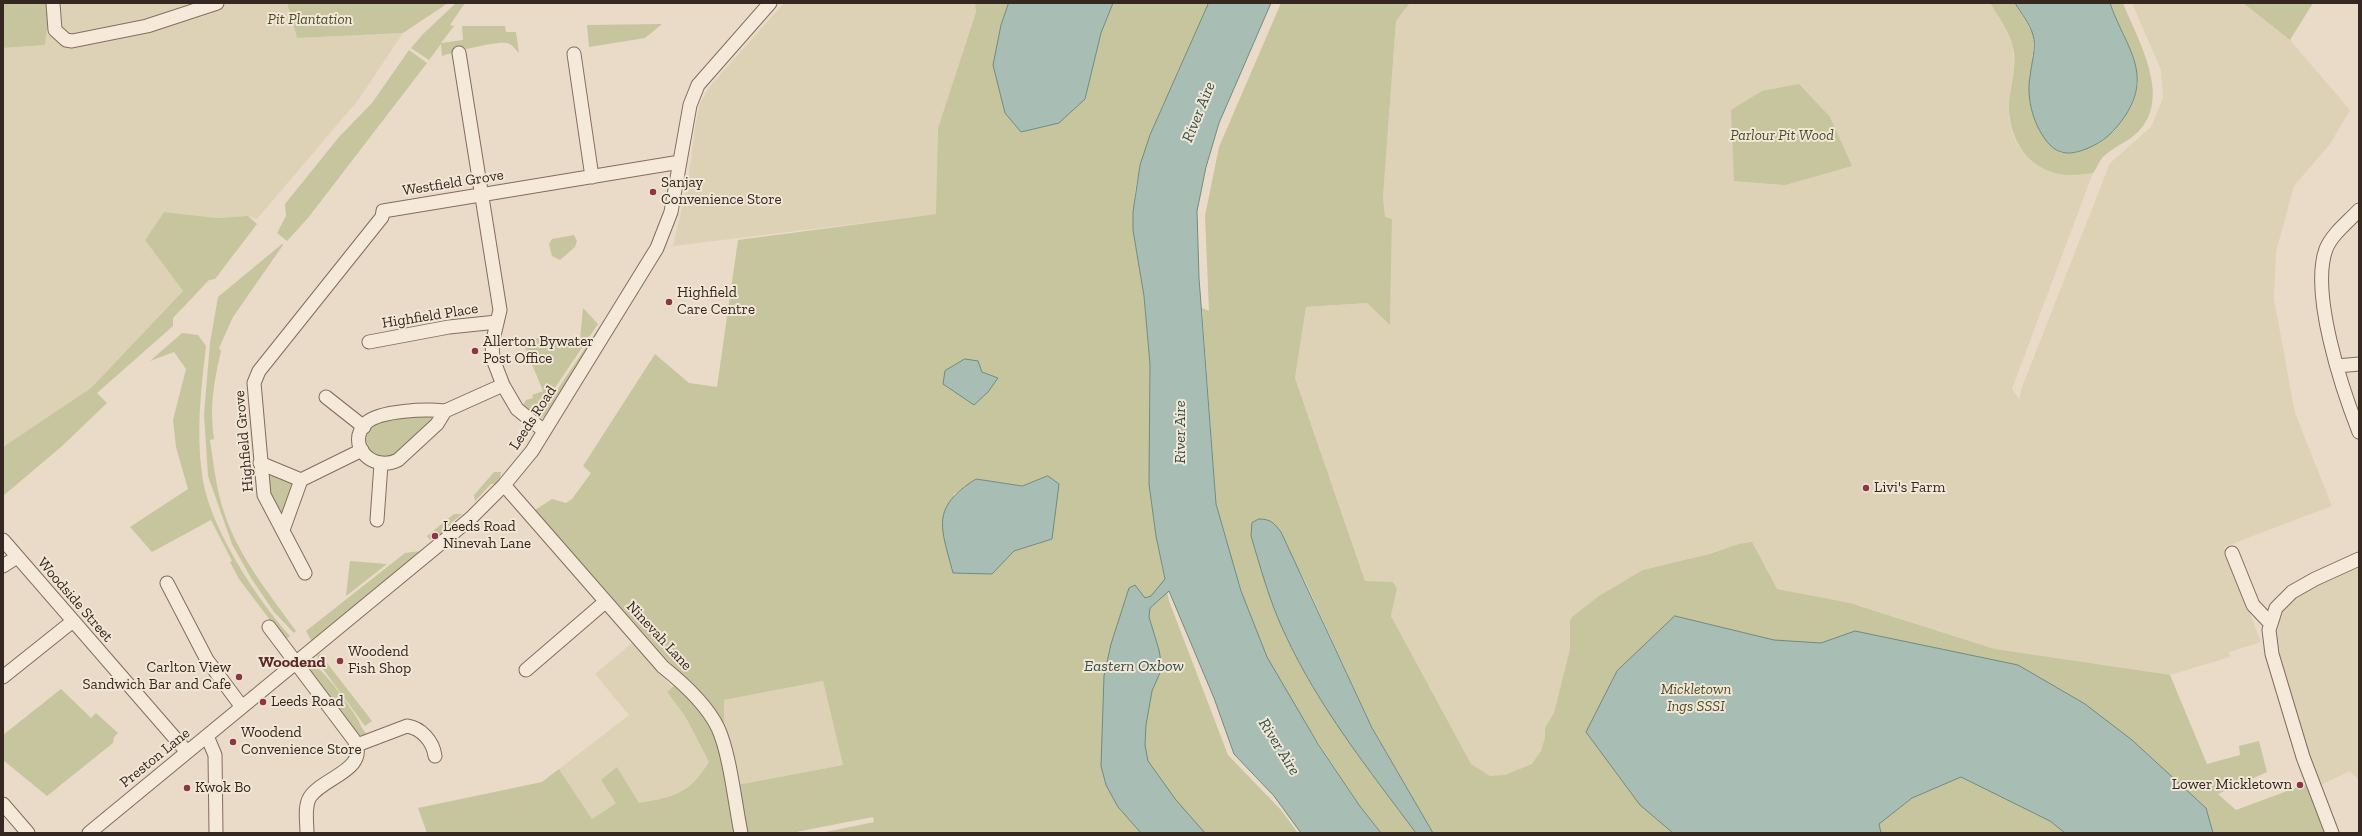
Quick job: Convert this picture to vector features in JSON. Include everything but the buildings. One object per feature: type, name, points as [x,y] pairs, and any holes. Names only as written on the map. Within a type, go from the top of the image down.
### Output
[{"type":"street","points":[[53,3],[53,20],[55,30],[66,40],[72,41],[147,26],[216,3]]},
{"type":"street","name":"Leeds Road","points":[[242,707],[471,518],[504,485],[526,459],[657,248],[671,212],[690,105],[698,85],[770,3]]},
{"type":"street","points":[[460,53],[500,310],[492,336],[492,351],[503,385],[517,409],[544,431]]},
{"type":"street","points":[[574,54],[592,177]]},
{"type":"street","name":"Westfield Grove","points":[[290,332],[382,217],[383,211],[680,162]]},
{"type":"street","points":[[2357,216],[2331,241],[2322,267],[2324,304],[2337,366],[2359,432]]},
{"type":"street","name":"Highfield Place","points":[[369,342],[449,327],[497,322]]},
{"type":"street","name":"Highfield Grove","points":[[290,332],[259,371],[254,383],[264,495],[305,572]]},
{"type":"street","points":[[2337,366],[2359,364]]},
{"type":"street","points":[[445,411],[437,424],[398,460],[391,464],[381,464],[369,459],[362,450],[360,438],[364,427],[372,419],[379,416],[429,409],[445,411],[503,385]]},
{"type":"street","points":[[326,397],[364,427]]},
{"type":"street","points":[[283,530],[301,480],[362,450]]},
{"type":"street","points":[[260,463],[301,480]]},
{"type":"street","points":[[377,520],[381,464]]},
{"type":"street","name":"Ninevah Lane","points":[[504,485],[663,667],[680,681],[718,727],[723,738],[741,833]]},
{"type":"street","name":"Woodside Street","points":[[3,540],[187,752]]},
{"type":"street","points":[[2232,553],[2253,605],[2270,624]]},
{"type":"street","points":[[3,566],[17,557]]},
{"type":"street","points":[[2332,833],[2310,777],[2272,654],[2270,624],[2276,608],[2292,592],[2315,579],[2359,559]]},
{"type":"street","points":[[167,583],[207,660],[242,707]]},
{"type":"street","points":[[526,670],[605,602]]},
{"type":"street","points":[[3,677],[73,621]]},
{"type":"street","points":[[269,627],[357,745],[358,756],[352,765],[310,796],[307,807],[307,833]]},
{"type":"street","name":"Preston Lane","points":[[89,833],[242,707]]},
{"type":"street","points":[[357,745],[407,726],[420,731],[432,744],[435,756]]},
{"type":"street","points":[[207,736],[215,755],[216,833]]},
{"type":"street","points":[[3,804],[28,833]]},
{"type":"green space","points":[[3,3],[50,3],[45,45],[3,48]]},
{"type":"green space","points":[[50,3],[287,3],[297,38],[403,33],[359,99],[257,219],[248,216],[217,218],[164,212],[145,240],[183,291],[91,388],[3,447],[3,48],[45,45]]},
{"type":"green space","name":"Pit Plantation","points":[[287,3],[448,3],[403,33],[297,38]]},
{"type":"green space","points":[[456,3],[465,3],[450,25],[454,26],[441,43],[463,40],[462,26],[505,26],[506,32],[516,32],[519,53],[510,44],[501,43],[474,47],[442,56],[441,44],[429,60],[411,48],[423,34]]},
{"type":"green space","points":[[784,3],[975,3],[976,12],[938,128],[937,214],[673,246],[688,183],[695,127],[700,103],[711,85]]},
{"type":"green space","points":[[975,3],[1009,3],[1001,25],[1085,99],[1101,33],[1113,3],[1209,3],[1150,135],[1140,165],[1135,192],[1133,230],[1144,296],[1150,364],[1149,484],[1156,536],[1169,601],[1228,755],[1281,810],[1298,833],[821,833],[874,822],[873,817],[791,833],[746,833],[737,785],[843,765],[823,681],[724,700],[724,724],[535,510],[552,499],[566,503],[572,499],[591,473],[583,466],[655,354],[689,383],[717,387],[738,240],[936,214],[938,128],[976,12]],"holes":[[[978,362],[982,372],[998,378],[945,371]],[[1048,476],[1052,539],[1014,551],[953,495],[976,479],[1022,486]]]},
{"type":"green space","points":[[1281,3],[1410,3],[1396,21],[1383,197],[1385,217],[1392,219],[1390,325],[1367,303],[1306,307],[1295,378],[1365,581],[1393,582],[1397,589],[1391,616],[1471,764],[1490,776],[1505,775],[1532,764],[1541,751],[1545,738],[1545,728],[1554,713],[1570,649],[1570,622],[1572,617],[1599,596],[1643,570],[1710,554],[1739,544],[1752,542],[1777,589],[1850,603],[1995,649],[2170,675],[2207,764],[2240,755],[2239,746],[2259,741],[2267,772],[2218,794],[2236,810],[2306,784],[2324,833],[1433,833],[1372,728],[1306,583],[1274,523],[1251,536],[1280,622],[1297,658],[1366,766],[1416,833],[1381,833],[1359,805],[1294,706],[1266,657],[1241,591],[1216,504],[1202,308],[1209,311],[1205,216],[1219,147]]},
{"type":"green space","points":[[1410,3],[1990,3],[2006,29],[2013,47],[2014,67],[2010,92],[2009,118],[2012,132],[2018,145],[2032,161],[2051,172],[2072,176],[2093,173],[2012,389],[2019,399],[2022,387],[2110,163],[2151,127],[2163,98],[2161,70],[2132,3],[2243,3],[2290,40],[2350,110],[2330,144],[2294,186],[2276,252],[2274,299],[2295,413],[2332,506],[2224,547],[2261,642],[2229,652],[2230,657],[2170,675],[2139,672],[1995,649],[1857,605],[1839,611],[1780,595],[1726,561],[1578,682],[1545,728],[1545,786],[1489,778],[1471,764],[1391,616],[1397,590],[1365,581],[1295,378],[1306,307],[1367,303],[1390,324],[1392,220],[1385,217],[1383,197],[1396,21]]},
{"type":"green space","points":[[1990,3],[2015,3],[2034,35],[2030,99],[2037,125],[2050,145],[2061,153],[2075,153],[2100,143],[2115,130],[2132,104],[2138,83],[2110,3],[2123,3],[2149,68],[2152,85],[2152,102],[2148,118],[2138,132],[2103,157],[2093,173],[2066,175],[2053,173],[2041,168],[2023,152],[2012,129],[2010,117],[2009,104],[2014,65],[2013,45],[2008,33]]},
{"type":"green space","points":[[2243,3],[2313,3],[2290,40]]},
{"type":"green space","points":[[662,24],[645,38],[589,47],[587,25]]},
{"type":"green space","points":[[409,50],[427,63],[308,218],[287,241],[277,233],[286,216],[285,204],[339,137],[372,103]]},
{"type":"green space","name":"Parlour Pit Wood","points":[[1799,84],[1830,117],[1852,166],[1785,185],[1734,181],[1731,110],[1762,91]]},
{"type":"green space","points":[[164,212],[217,218],[248,216],[257,224],[215,279],[209,280],[173,318],[173,326],[97,393],[107,403],[61,447],[3,496],[3,447],[91,388],[183,291],[145,240]]},
{"type":"green space","points":[[574,235],[577,241],[575,247],[560,260],[552,256],[549,244],[552,239]]},
{"type":"green space","points":[[282,244],[283,245],[233,317],[219,348],[221,351],[214,384],[212,405],[214,439],[210,440],[219,496],[231,531],[238,546],[256,575],[296,631],[294,633],[274,612],[251,578],[232,544],[208,476],[204,414],[210,343],[218,297]]},
{"type":"green space","points":[[583,308],[598,324],[536,416],[523,405],[526,400],[533,398],[532,395],[543,391],[524,345],[529,338],[580,340]]},
{"type":"green space","points":[[600,326],[602,328],[550,411],[541,419],[539,417]]},
{"type":"green space","points":[[182,333],[198,335],[206,346],[201,394],[199,442],[202,474],[206,494],[224,538],[236,560],[263,602],[290,636],[285,640],[239,579],[230,562],[232,561],[211,520],[152,552],[130,527],[188,489],[176,447],[173,420],[186,369],[174,352],[150,361]]},
{"type":"green space","points":[[432,414],[434,419],[397,458],[384,462],[364,446],[364,433],[379,420]]},
{"type":"green space","points":[[494,472],[501,472],[500,479],[495,484],[491,484],[475,501],[474,495]]},
{"type":"green space","points":[[271,473],[294,483],[284,512],[275,508],[269,493],[267,477]]},
{"type":"green space","points":[[454,514],[462,514],[436,539],[434,537],[430,540],[427,536]]},
{"type":"green space","points":[[421,551],[312,642],[306,631],[405,553]]},
{"type":"green space","points":[[350,561],[387,564],[346,596]]},
{"type":"green space","points":[[2359,566],[2359,780],[2350,771],[2321,785],[2318,781],[2278,656],[2276,627],[2285,607],[2297,596]]},
{"type":"green space","points":[[633,642],[672,687],[667,692],[685,716],[709,762],[700,776],[683,792],[673,796],[639,803],[617,767],[616,803],[592,819],[559,769],[629,715],[595,674]]},
{"type":"green space","points":[[320,654],[372,721],[365,726],[323,669],[317,655]]},
{"type":"green space","points":[[310,663],[316,666],[329,679],[357,718],[363,730],[369,736],[357,735],[311,671]]},
{"type":"green space","points":[[823,681],[843,765],[737,785],[724,724],[724,700]]},
{"type":"green space","points":[[677,683],[716,730],[738,833],[427,833],[418,808],[542,782],[559,769],[592,819],[616,803],[601,780],[617,767],[639,803],[672,796],[687,788],[709,762],[685,716],[667,692]]},
{"type":"green space","points":[[61,689],[91,718],[96,713],[118,733],[114,737],[113,743],[47,796],[3,760],[3,735]]},
{"type":"water","points":[[1009,3],[1113,3],[1101,33],[1085,99],[1059,123],[1021,132],[1005,113],[993,65],[1001,25]]},
{"type":"water","points":[[1209,3],[1271,3],[1219,123],[1206,167],[1197,211],[1199,278],[1216,504],[1241,591],[1267,657],[1318,744],[1359,805],[1381,833],[1301,833],[1274,796],[1234,754],[1214,698],[1169,591],[1150,608],[1149,617],[1159,650],[1162,668],[1152,691],[1146,725],[1145,745],[1148,761],[1176,800],[1205,833],[1141,833],[1118,807],[1106,785],[1101,766],[1104,676],[1111,644],[1129,588],[1135,585],[1145,598],[1151,596],[1165,579],[1156,536],[1149,484],[1150,364],[1144,296],[1133,230],[1133,212],[1140,165],[1150,135]]},
{"type":"water","points":[[2015,3],[2110,3],[2134,59],[2137,72],[2137,86],[2133,100],[2125,116],[2113,132],[2103,140],[2086,149],[2067,153],[2054,149],[2044,138],[2032,113],[2029,95],[2034,50],[2033,35],[2030,27]]},
{"type":"water","points":[[965,359],[978,361],[982,372],[998,378],[988,392],[974,405],[943,384],[945,371]]},
{"type":"water","points":[[1048,476],[1059,484],[1052,539],[1014,551],[992,574],[953,573],[943,531],[945,509],[951,499],[961,489],[976,479],[1022,486]]},
{"type":"water","points":[[1259,519],[1272,522],[1281,532],[1372,728],[1433,833],[1416,833],[1345,737],[1298,661],[1275,610],[1251,536],[1252,523]]},
{"type":"water","name":"Mickletown Ings SSSI","points":[[1675,616],[1774,640],[1821,643],[1855,631],[2018,665],[2085,704],[2132,740],[2206,808],[2213,833],[2065,833],[2050,821],[1961,777],[1912,798],[1879,824],[1881,833],[1673,833],[1640,805],[1586,732],[1617,671]]},
{"type":"place","name":"Sanjay Convenience Store","points":[[653,192]]},
{"type":"place","name":"Highfield Care Centre","points":[[669,302]]},
{"type":"place","name":"Allerton Bywater Post Office","points":[[475,351]]},
{"type":"place","name":"Livi's Farm","points":[[1866,488]]},
{"type":"place","name":"Leeds Road Ninevah Lane","points":[[435,536]]},
{"type":"place","name":"Woodend Fish Shop","points":[[340,661]]},
{"type":"place","name":"Carlton View Sandwich Bar and Cafe","points":[[239,677]]},
{"type":"place","name":"Leeds Road","points":[[263,702]]},
{"type":"place","name":"Woodend Convenience Store","points":[[233,742]]},
{"type":"place","name":"Lower Mickletown","points":[[2300,785]]},
{"type":"place","name":"Kwok Bo","points":[[187,788]]},
{"type":"district","name":"Woodend","points":[[292,662]]},
{"type":"water label","name":"River Aire","points":[[1199,112]]},
{"type":"water label","name":"River Aire","points":[[1180,432]]},
{"type":"water label","name":"Eastern Oxbow","points":[[1134,666]]},
{"type":"water label","name":"River Aire","points":[[1279,747]]}]
